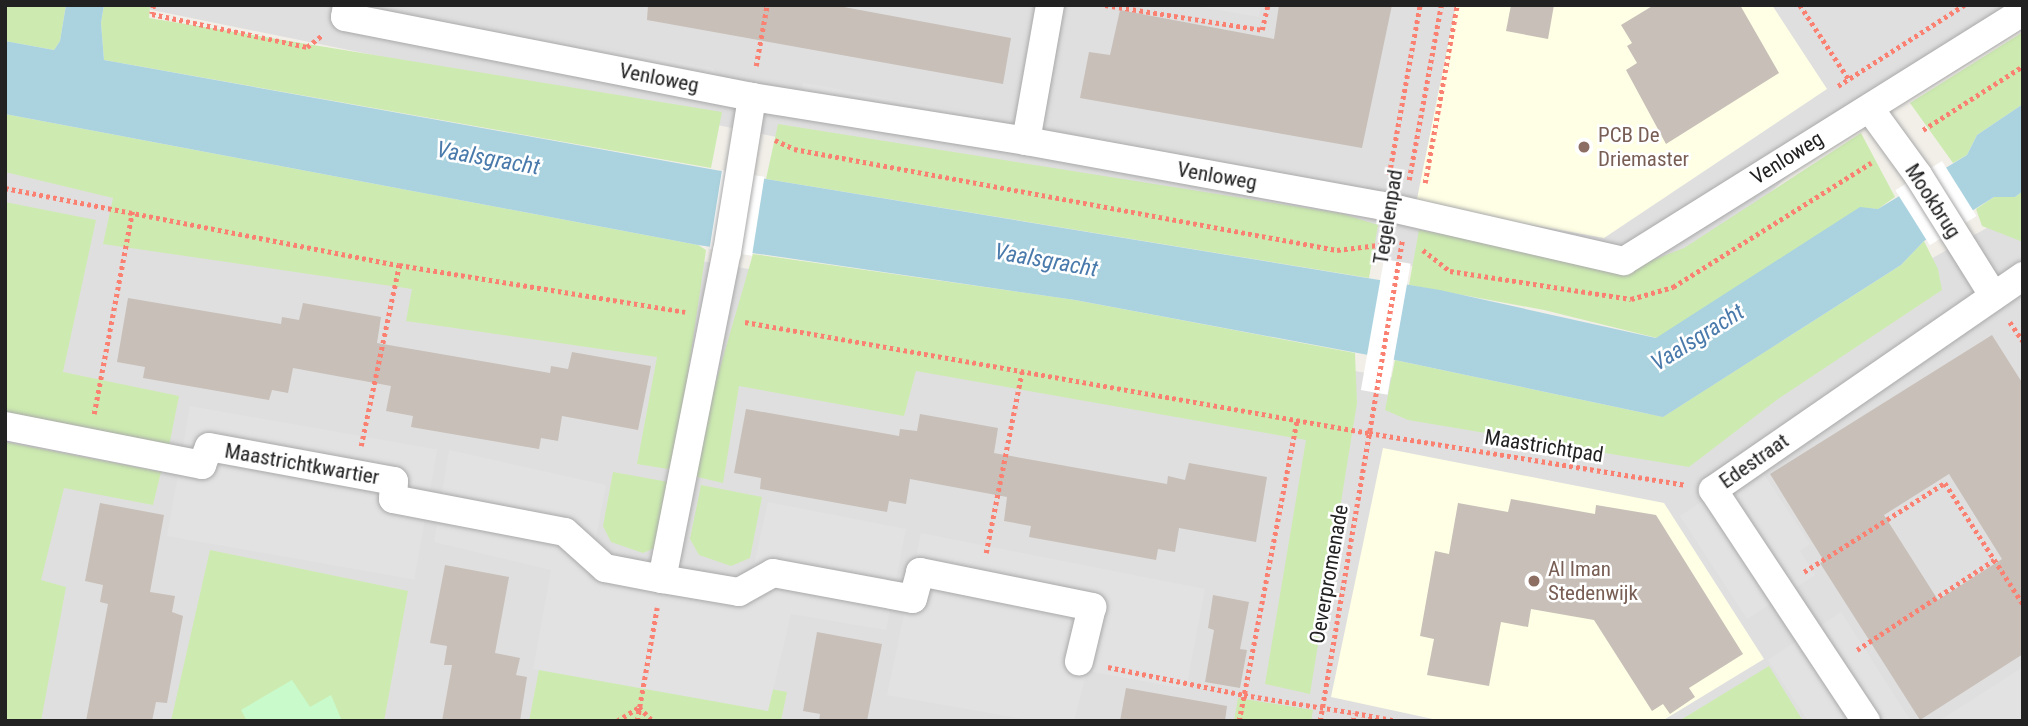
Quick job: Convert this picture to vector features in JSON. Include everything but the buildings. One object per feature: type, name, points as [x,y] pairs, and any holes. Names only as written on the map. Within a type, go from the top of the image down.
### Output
[{"type":"street","points":[[1026,141],[1050,5]]},
{"type":"street","name":"Venloweg","points":[[346,11],[752,97],[1026,141],[1393,208],[1624,261],[2023,12]]},
{"type":"street","points":[[662,579],[727,252],[752,97]]},
{"type":"street","name":"Mookbrug","points":[[1870,109],[1918,176],[1993,295]]},
{"type":"street","name":"Edestraat","points":[[1866,721],[1713,490],[2023,276]]},
{"type":"street","name":"Maastrichtkwartier","points":[[5,426],[202,465],[209,446],[394,481],[393,499],[565,532],[605,568],[738,592],[773,573],[914,599],[920,572],[1092,607],[1079,661]]},
{"type":"path","points":[[154,5],[152,14],[307,47],[346,11]]},
{"type":"path","points":[[752,97],[767,5]]},
{"type":"path","points":[[1105,5],[1262,30],[1268,5]]},
{"type":"path","points":[[1393,208],[1389,176],[1420,5]]},
{"type":"path","name":"Tegelenpad","points":[[1369,433],[1397,262],[1393,208],[1409,182],[1441,5]]},
{"type":"path","points":[[1424,186],[1457,5]]},
{"type":"path","points":[[1800,5],[1870,109]]},
{"type":"path","points":[[1837,87],[1964,5]]},
{"type":"path","points":[[1375,174],[1438,189]]},
{"type":"path","points":[[89,443],[132,212]]},
{"type":"path","points":[[355,475],[399,265]]},
{"type":"path","points":[[980,584],[1022,372]]},
{"type":"path","points":[[1239,721],[1297,420]]},
{"type":"path","name":"Maastrichtpad","points":[[1369,433],[1713,490]]},
{"type":"path","name":"Oeverpromenade","points":[[1320,721],[1369,433]]},
{"type":"path","points":[[1779,587],[1945,483],[2023,604]]},
{"type":"path","points":[[1831,667],[1994,560]]},
{"type":"path","points":[[637,721],[662,579]]},
{"type":"path","points":[[1079,661],[1244,695],[1397,721]]},
{"type":"path","points":[[617,721],[639,707]]},
{"type":"path","points":[[639,707],[653,721]]},
{"type":"path","points":[[1353,721],[1355,713]]},
{"type":"shaded area","points":[[143,5],[2023,5],[1846,121],[1643,313],[142,8]]},
{"type":"shaded area","points":[[1190,5],[1261,5],[1259,17]]},
{"type":"shaded area","name":"PCB De Driemaster","points":[[1456,5],[1772,5],[1827,89],[1604,238],[1416,204]]},
{"type":"shaded area","points":[[396,11],[713,68],[722,81],[383,19]]},
{"type":"shaded area","points":[[803,83],[984,115],[981,131],[800,99]]},
{"type":"shaded area","points":[[1080,134],[1367,185],[1364,199],[1077,149]]},
{"type":"shaded area","points":[[5,144],[1641,419],[2023,208],[2023,721],[5,721]]},
{"type":"shaded area","points":[[190,406],[437,450],[414,580],[167,536]]},
{"type":"shaded area","name":"Al Iman Stedenwijk","points":[[1383,448],[1664,503],[1764,659],[1662,721],[1442,721],[1331,697]]},
{"type":"shaded area","points":[[449,450],[606,485],[588,579],[745,605],[768,502],[906,529],[886,630],[791,614],[768,711],[533,669],[551,570],[434,542]]},
{"type":"shaded area","points":[[1758,465],[1810,544],[1800,551],[1815,575],[1747,619],[1680,516]]},
{"type":"shaded area","points":[[921,533],[1205,589],[1186,689],[1087,671],[1074,721],[1035,721],[887,695]]},
{"type":"shaded area","points":[[1841,612],[1911,721],[1808,721],[1768,660]]},
{"type":"shaded area","points":[[2023,667],[2023,721],[1939,721]]},
{"type":"green space","points":[[5,5],[66,5],[60,41],[54,50],[5,41]]},
{"type":"green space","points":[[104,5],[150,5],[149,18],[722,112],[711,168],[104,60],[101,23]]},
{"type":"green space","points":[[2023,32],[2023,104],[1977,135],[1967,155],[1953,163],[1910,103]]},
{"type":"green space","points":[[5,114],[698,245],[706,250],[674,470],[637,464],[657,357],[406,321],[412,289],[103,244],[113,198],[5,172]]},
{"type":"green space","points":[[778,124],[1343,214],[1378,225],[1369,278],[766,179]]},
{"type":"green space","points":[[1861,133],[1895,197],[1878,209],[1860,208],[1657,338],[1544,310],[1409,285],[1419,230],[1630,269],[1684,248]]},
{"type":"green space","points":[[2023,191],[2023,242],[1982,226],[1976,209],[1994,197],[2015,197]]},
{"type":"green space","points":[[5,202],[96,220],[63,372],[179,396],[169,446],[5,416]]},
{"type":"green space","points":[[1924,241],[1938,269],[1942,290],[1778,399],[1689,467],[1408,420],[1385,410],[1395,360],[1663,417],[1901,265]]},
{"type":"green space","points":[[753,254],[1075,300],[1355,353],[1357,403],[1310,694],[1265,684],[1306,440],[916,371],[904,416],[739,386],[723,483],[689,475]]},
{"type":"green space","points":[[5,442],[161,472],[153,505],[64,488],[41,580],[66,587],[41,721],[5,721]]},
{"type":"green space","points":[[613,472],[674,483],[662,545],[643,553],[611,542],[603,526]]},
{"type":"green space","points":[[701,485],[762,497],[750,558],[731,566],[699,555],[690,539]]},
{"type":"green space","points":[[210,550],[408,591],[384,721],[171,721]]},
{"type":"green space","points":[[543,649],[787,692],[781,721],[529,721]]},
{"type":"green space","points":[[1769,666],[1803,721],[1679,721]]},
{"type":"green space","points":[[292,680],[310,707],[331,695],[342,721],[247,721],[241,710]]},
{"type":"green space","points":[[1238,698],[1313,710],[1311,721],[1234,721]]},
{"type":"water","name":"Vaalsgracht","points":[[66,5],[104,5],[101,23],[104,60],[766,179],[1440,290],[1656,338],[1860,207],[1878,209],[1967,155],[1977,135],[2023,104],[2023,191],[2015,197],[1994,197],[1924,241],[1901,265],[1663,417],[1395,360],[1075,300],[698,245],[5,114],[5,41],[54,50],[60,41]]},
{"type":"pier","points":[[1942,161],[1976,216],[1930,245],[1895,190]]},
{"type":"pier","points":[[722,170],[764,177],[752,256],[709,249]]},
{"type":"pier","points":[[1384,259],[1411,264],[1387,395],[1361,390]]},
{"type":"place","name":"PCB De Driemaster","points":[[1584,147]]},
{"type":"place","name":"Al Iman Stedenwijk","points":[[1534,581]]}]
